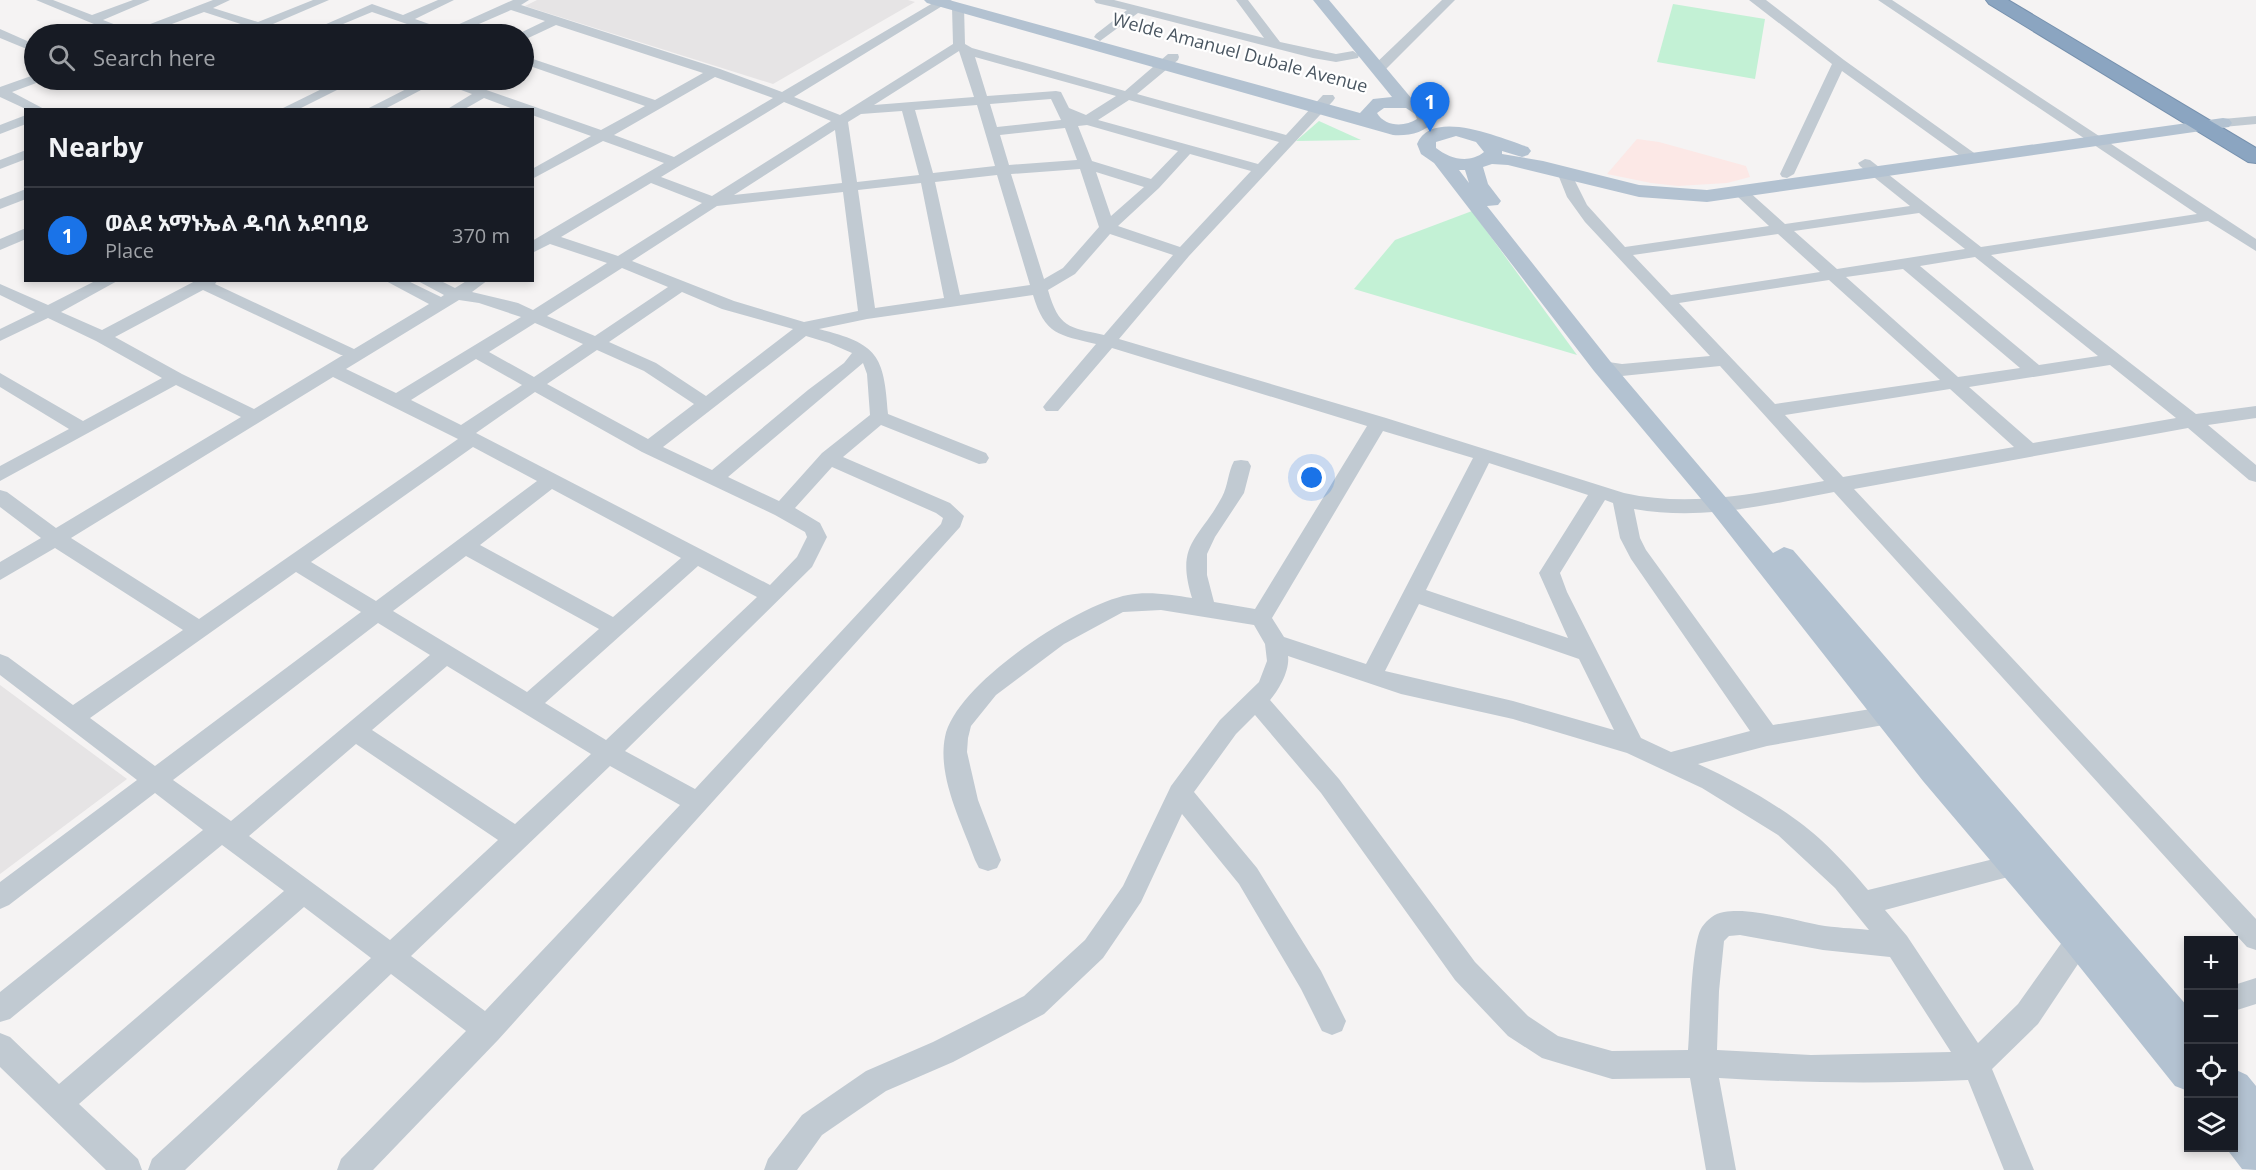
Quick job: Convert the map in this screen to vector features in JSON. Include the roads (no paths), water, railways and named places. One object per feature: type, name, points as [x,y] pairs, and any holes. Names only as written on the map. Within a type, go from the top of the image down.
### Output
[{"type":"highway","points":[[1995,0],[2206,120],[2256,144]]},
{"type":"highway","points":[[2010,0],[2206,120],[2256,156]]},
{"type":"main road","points":[[1309,0],[1378,89],[1379,115]]},
{"type":"main road","points":[[1321,0],[1407,103],[1476,136],[1493,149],[1481,161],[1479,185],[1612,368]]},
{"type":"main road","points":[[943,1],[1379,115],[1413,129],[1422,125],[1426,120],[1426,114]]},
{"type":"main road","name":"Welde Amanuel Dubale Avenue","points":[[1039,25],[1100,37],[1169,60]]},
{"type":"main road","points":[[1379,115],[1407,103]]},
{"type":"main road","points":[[1379,115],[1435,156],[1481,161],[1514,159],[1654,194],[1707,196],[1870,167],[2206,120]]},
{"type":"main road","points":[[1870,167],[1787,174],[1730,191],[1637,183],[1457,131],[1435,134],[1428,139],[1426,144],[1612,368],[1729,504],[2183,1020]]},
{"type":"main road","points":[[1729,504],[1889,715],[2184,1068]]},
{"type":"main road","points":[[2238,1093],[2256,1115]]},
{"type":"main road","points":[[2238,1133],[2256,1155]]},
{"type":"street","points":[[42,0],[102,24]]},
{"type":"street","points":[[91,20],[144,0]]},
{"type":"street","points":[[161,24],[224,0]]},
{"type":"street","points":[[175,24],[236,0]]},
{"type":"street","points":[[263,24],[323,0]]},
{"type":"street","points":[[327,24],[389,0]]},
{"type":"street","points":[[404,19],[447,0]]},
{"type":"street","points":[[470,24],[524,0]]},
{"type":"street","points":[[1100,0],[1327,56],[1353,55]]},
{"type":"street","points":[[1227,0],[1244,2],[1275,44]]},
{"type":"street","points":[[1378,69],[1449,0]]},
{"type":"street","points":[[1758,1],[1778,0]]},
{"type":"street","points":[[1884,0],[2256,246]]},
{"type":"street","points":[[540,238],[943,1],[963,48],[992,132],[1047,315],[1064,332],[1107,341],[1379,422],[1643,505],[1729,504],[2192,421],[2256,412]]},
{"type":"street","points":[[1758,1],[1839,63],[1965,153]]},
{"type":"street","points":[[512,6],[715,72],[841,120]]},
{"type":"street","points":[[372,8],[418,24]]},
{"type":"street","points":[[1100,37],[1136,9]]},
{"type":"street","points":[[209,11],[249,24]]},
{"type":"street","points":[[275,21],[285,24]]},
{"type":"street","points":[[534,31],[555,21]]},
{"type":"street","points":[[0,33],[24,44]]},
{"type":"street","points":[[398,400],[535,316],[841,120],[963,48],[1289,140]]},
{"type":"street","points":[[1088,121],[1129,94],[1169,60]]},
{"type":"street","points":[[534,63],[654,104]]},
{"type":"street","points":[[1787,174],[1839,63]]},
{"type":"street","points":[[534,174],[654,104],[715,72]]},
{"type":"street","points":[[0,93],[24,79]]},
{"type":"street","points":[[0,93],[24,83]]},
{"type":"street","points":[[289,108],[328,90]]},
{"type":"street","points":[[375,108],[412,90]]},
{"type":"street","points":[[475,90],[525,108]]},
{"type":"street","points":[[0,93],[35,108]]},
{"type":"street","points":[[0,93],[24,115]]},
{"type":"street","points":[[456,108],[484,93]]},
{"type":"street","points":[[860,110],[1056,95],[1086,164],[1107,228]]},
{"type":"street","points":[[1052,407],[1183,253],[1325,102]]},
{"type":"street","points":[[908,108],[927,178],[953,301]]},
{"type":"street","points":[[534,111],[670,160]]},
{"type":"street","points":[[534,125],[550,117]]},
{"type":"street","points":[[992,132],[1067,117],[1260,169]]},
{"type":"street","points":[[0,130],[24,118]]},
{"type":"street","points":[[841,120],[867,314]]},
{"type":"street","points":[[2206,120],[2256,120]]},
{"type":"street","points":[[649,448],[803,328],[867,314],[1038,289],[1058,279],[1069,271],[1107,228],[1154,185],[1187,149]]},
{"type":"street","points":[[0,165],[24,155]]},
{"type":"street","points":[[540,238],[648,177],[670,160]]},
{"type":"street","points":[[648,177],[714,202],[1002,170],[1086,164],[1154,185]]},
{"type":"street","points":[[1870,167],[1979,251],[2256,475]]},
{"type":"street","points":[[1564,172],[1567,184],[1577,202],[1620,252],[1724,360],[2256,938]]},
{"type":"street","points":[[1730,191],[1833,273],[2029,450]]},
{"type":"street","points":[[0,204],[24,194]]},
{"type":"street","points":[[1620,252],[1925,208]]},
{"type":"street","points":[[1668,300],[2212,216]]},
{"type":"street","points":[[1107,228],[1183,253]]},
{"type":"street","points":[[0,245],[24,234]]},
{"type":"street","points":[[540,238],[620,261],[728,305],[803,328],[863,352],[876,371],[879,417]]},
{"type":"street","points":[[1905,262],[2035,371]]},
{"type":"street","points":[[0,336],[107,282]]},
{"type":"street","points":[[102,337],[207,282],[347,351]]},
{"type":"street","points":[[400,282],[512,307],[535,316],[650,367],[706,404]]},
{"type":"street","points":[[428,282],[449,294]]},
{"type":"street","points":[[0,572],[51,535],[250,414],[347,351],[449,294],[476,282]]},
{"type":"street","points":[[74,717],[296,562],[534,385],[680,286]]},
{"type":"street","points":[[0,290],[102,337],[176,378],[250,414]]},
{"type":"street","points":[[250,414],[333,370],[449,294]]},
{"type":"street","points":[[163,1170],[608,753],[804,565],[812,552],[817,537],[813,528],[782,510],[649,448],[476,352]]},
{"type":"street","points":[[713,479],[814,394],[850,367],[863,352]]},
{"type":"street","points":[[1771,411],[1955,385],[2114,359]]},
{"type":"street","points":[[1612,368],[1724,360]]},
{"type":"street","points":[[333,370],[469,435],[695,557],[772,595]]},
{"type":"street","points":[[0,474],[176,378]]},
{"type":"street","points":[[4,387],[82,429]]},
{"type":"street","points":[[782,510],[829,458],[879,417]]},
{"type":"street","points":[[879,417],[979,458]]},
{"type":"street","points":[[1261,618],[1379,422]]},
{"type":"street","points":[[1371,675],[1484,455]]},
{"type":"street","points":[[352,1170],[488,1030],[794,701],[950,527],[954,516],[943,508],[829,458]]},
{"type":"street","points":[[1206,610],[1195,569],[1196,555],[1233,498],[1238,488],[1242,466]]},
{"type":"street","points":[[0,897],[550,480]]},
{"type":"street","points":[[1600,492],[1550,573],[1556,592],[1633,745]]},
{"type":"street","points":[[0,497],[51,535],[200,630]]},
{"type":"street","points":[[1622,499],[1630,538],[1638,554],[1767,736]]},
{"type":"street","points":[[0,559],[51,535]]},
{"type":"street","points":[[465,546],[614,627]]},
{"type":"street","points":[[528,705],[695,557]]},
{"type":"street","points":[[296,562],[608,753],[698,803]]},
{"type":"street","points":[[1413,594],[1587,653]]},
{"type":"street","points":[[988,860],[956,768],[956,737],[964,718],[988,688],[1036,651],[1114,605],[1131,602],[1158,603],[1261,618]]},
{"type":"street","points":[[779,1170],[812,1125],[876,1081],[943,1052],[1034,1005],[1094,949],[1132,894],[1180,793],[1228,727],[1268,687],[1278,661],[1276,643],[1261,618]]},
{"type":"street","points":[[1276,643],[1401,685],[1513,710],[1633,745],[1710,781],[1787,827],[1844,879],[1898,945],[1976,1065],[2019,1170]]},
{"type":"street","points":[[0,1009],[227,832],[446,654]]},
{"type":"street","points":[[0,663],[488,1030]]},
{"type":"street","points":[[1256,700],[1330,786],[1465,971],[1518,1026],[1552,1048],[1612,1065],[1702,1063],[1811,1069],[1897,1069],[1976,1065],[2028,1014],[2079,940]]},
{"type":"street","points":[[1669,762],[1767,736],[1889,715]]},
{"type":"street","points":[[355,730],[517,839]]},
{"type":"street","points":[[1180,793],[1248,876],[1311,980],[1332,1021]]},
{"type":"street","points":[[1864,903],[2014,865]]},
{"type":"street","points":[[57,1104],[304,890]]},
{"type":"street","points":[[1721,1170],[1702,1063],[1705,991],[1711,936],[1723,924],[1740,923],[1823,938],[1898,945]]},
{"type":"street","points":[[2238,997],[2256,991]]},
{"type":"street","points":[[0,1047],[128,1170]]},
{"type":"place","name":"ወልደ አማኑኤል ዱባለ አደባባይ","points":[[1430,132]]}]
